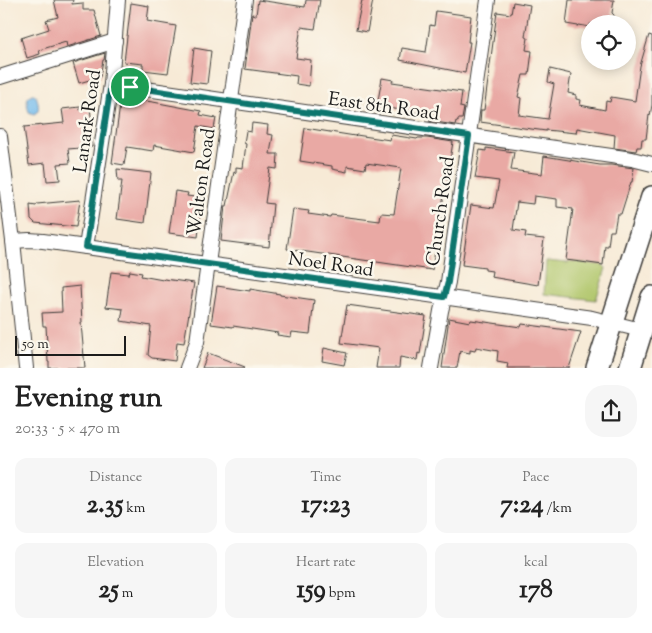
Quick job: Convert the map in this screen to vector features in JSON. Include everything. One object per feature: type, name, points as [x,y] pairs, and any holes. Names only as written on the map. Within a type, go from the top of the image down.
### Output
[{"type":"main road","points":[[597,368],[652,197]]},
{"type":"main road","points":[[630,368],[652,296]]},
{"type":"street","name":"Lanark Road","points":[[86,247],[111,84],[118,0]]},
{"type":"street","name":"Walton Road","points":[[187,368],[197,342],[245,0]]},
{"type":"street","name":"Church Road","points":[[431,368],[448,282],[488,0]]},
{"type":"street","points":[[0,78],[116,41]]},
{"type":"street","name":"East 8th Road","points":[[111,84],[632,159],[652,164]]},
{"type":"street","points":[[0,136],[14,242],[26,368]]},
{"type":"street","name":"Noel Road","points":[[14,242],[36,240],[444,297],[592,318],[641,330]]},
{"type":"green space","points":[[546,261],[568,263],[569,261],[603,265],[606,268],[596,300],[544,294]]},
{"type":"water","points":[[34,94],[38,104],[38,111],[34,114],[29,112],[27,104],[28,97]]},
{"type":"building","points":[[54,0],[73,0],[72,4],[83,3],[83,10],[94,10],[101,36],[67,47],[66,42],[39,50],[40,54],[27,58],[21,38],[49,29],[46,20],[58,17]]},
{"type":"building","points":[[258,0],[305,7],[306,0],[320,0],[315,29],[301,27],[296,58],[311,60],[309,86],[296,84],[297,76],[245,69],[252,14],[256,15]]},
{"type":"building","points":[[362,0],[373,0],[367,32],[356,30]]},
{"type":"building","points":[[569,0],[614,0],[612,13],[614,15],[581,15],[581,25],[566,24]]},
{"type":"building","points":[[513,2],[530,5],[525,37],[528,38],[526,50],[532,51],[529,75],[523,75],[518,97],[521,98],[519,115],[548,119],[554,84],[548,82],[550,69],[571,74],[568,93],[576,95],[576,99],[581,100],[580,105],[605,110],[606,101],[610,102],[611,97],[635,101],[640,66],[649,35],[652,36],[652,105],[646,139],[642,139],[641,147],[637,147],[636,151],[614,148],[615,135],[577,128],[576,133],[480,122],[481,110],[484,110],[497,12],[511,14]]},
{"type":"building","points":[[131,3],[149,6],[147,21],[176,26],[168,73],[143,70],[143,64],[124,62]]},
{"type":"building","points":[[436,11],[471,16],[468,42],[470,42],[465,73],[400,60],[402,48],[426,52],[430,25],[434,26]]},
{"type":"building","points":[[194,48],[211,51],[207,84],[190,82]]},
{"type":"building","points":[[105,53],[100,77],[79,83],[73,63]]},
{"type":"building","points":[[382,78],[393,80],[392,82],[462,92],[460,107],[464,108],[462,119],[458,119],[455,125],[429,121],[430,115],[377,106]]},
{"type":"building","points":[[121,98],[201,111],[200,115],[216,118],[214,129],[198,126],[194,152],[154,145],[153,151],[127,147],[124,165],[112,163]]},
{"type":"building","points":[[80,107],[80,110],[90,108],[93,132],[90,132],[92,147],[68,149],[70,163],[58,164],[60,180],[47,181],[45,163],[29,165],[24,127],[64,123],[62,109]]},
{"type":"building","points":[[252,123],[268,125],[267,134],[273,135],[270,154],[278,154],[277,169],[270,168],[265,203],[273,204],[269,247],[221,241],[225,206],[227,206],[236,167],[243,168],[246,131],[251,132]]},
{"type":"building","points":[[305,128],[390,140],[391,135],[453,142],[450,160],[453,160],[451,173],[449,173],[446,194],[444,194],[432,270],[287,249],[293,209],[309,211],[308,214],[380,221],[381,213],[394,214],[401,168],[366,163],[365,169],[347,166],[347,172],[332,169],[332,166],[300,161]]},
{"type":"building","points":[[486,148],[514,152],[511,170],[542,174],[544,156],[600,165],[634,168],[632,182],[621,214],[617,214],[614,231],[610,231],[608,246],[605,246],[603,265],[566,260],[573,209],[557,207],[557,199],[534,196],[533,204],[517,202],[513,230],[526,232],[525,237],[544,239],[538,285],[491,277],[492,271],[485,270],[485,268],[462,265],[471,205],[494,208],[499,181],[475,178],[480,150],[486,151]]},
{"type":"building","points":[[117,169],[151,173],[145,223],[117,219],[122,181],[118,181]]},
{"type":"building","points":[[175,191],[188,193],[187,196],[203,198],[198,237],[169,233]]},
{"type":"building","points":[[80,200],[76,227],[35,223],[31,219],[30,205],[36,206],[37,204]]},
{"type":"building","points":[[130,271],[142,273],[141,276],[194,283],[184,343],[177,342],[175,361],[152,358],[148,355],[151,326],[121,321],[123,309],[106,307],[111,272],[129,274]]},
{"type":"building","points":[[80,286],[85,368],[49,368],[46,326],[43,326],[42,313],[62,312],[61,288]]},
{"type":"building","points":[[217,286],[250,291],[250,289],[314,300],[310,334],[292,332],[291,337],[277,335],[278,333],[211,324]]},
{"type":"building","points":[[347,305],[426,316],[420,354],[418,353],[417,360],[400,357],[399,368],[376,368],[379,348],[341,343]]},
{"type":"building","points":[[449,318],[470,322],[471,320],[521,327],[522,324],[581,332],[569,368],[507,368],[508,363],[497,361],[498,351],[476,347],[475,351],[470,350],[470,353],[460,351],[457,368],[442,368]]},
{"type":"building","points":[[324,348],[347,353],[344,365],[322,361]]},
{"type":"building","points":[[208,353],[245,367],[202,368]]},
{"type":"route","points":[[111,84],[130,87],[469,136],[448,282],[444,297],[86,247],[111,84]]}]
